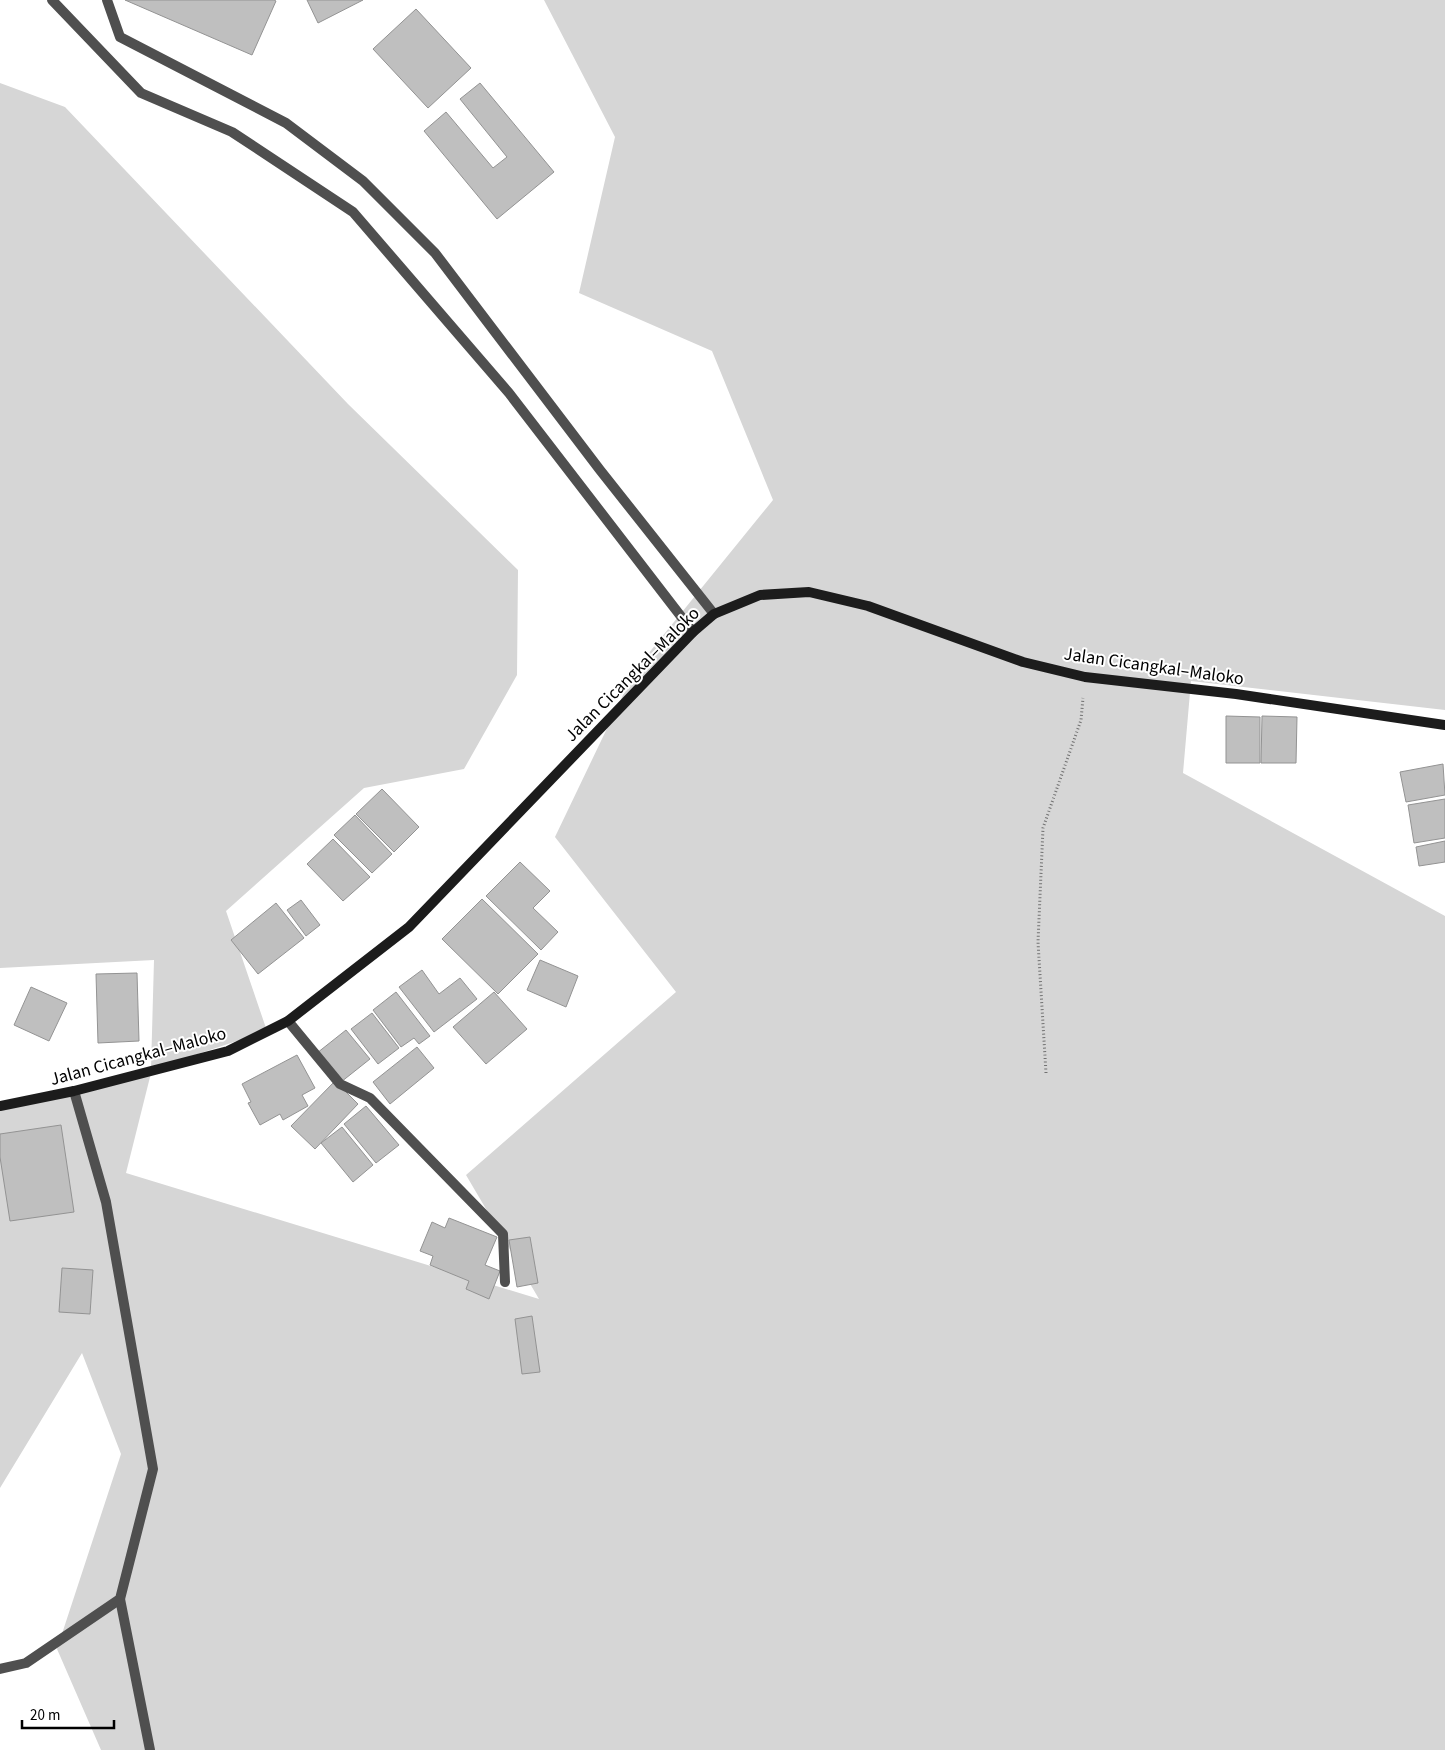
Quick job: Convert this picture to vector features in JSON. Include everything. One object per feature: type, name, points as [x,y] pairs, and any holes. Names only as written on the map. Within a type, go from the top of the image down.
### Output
[{"type":"street","points":[[52,0],[141,93],[232,132],[353,212],[510,393],[693,632]]},
{"type":"street","points":[[106,0],[120,37],[286,124],[363,180],[435,253],[600,470],[714,614]]},
{"type":"street","name":"Jalan Cicangkal–Maloko","points":[[0,1106],[74,1092],[228,1051],[288,1021],[409,927],[693,632],[714,614],[760,595],[809,592],[868,606],[1023,662],[1086,677],[1236,694],[1445,725]]},
{"type":"street","points":[[288,1021],[340,1084],[370,1098],[503,1234],[505,1282]]},
{"type":"street","points":[[74,1092],[106,1202],[153,1469],[120,1599],[150,1750]]},
{"type":"street","points":[[0,1669],[26,1663],[120,1599]]},
{"type":"path","points":[[1046,1073],[1038,942],[1043,828],[1081,720],[1086,677]]},
{"type":"shaded area","points":[[544,0],[1445,0],[1445,710],[1191,681],[1183,773],[1445,916],[1445,1750],[101,1750],[57,1649],[121,1454],[82,1353],[0,1488],[0,1105],[151,1069],[154,960],[0,968],[0,83],[65,107],[348,404],[518,570],[517,675],[464,769],[364,788],[226,911],[267,1031],[152,1069],[126,1173],[539,1299],[466,1175],[676,992],[555,837],[635,670],[773,500],[712,351],[579,293],[615,137]]},
{"type":"building","points":[[125,0],[274,0],[276,1],[252,55]]},
{"type":"building","points":[[307,0],[363,0],[318,23]]},
{"type":"building","points":[[416,9],[471,68],[428,108],[373,49]]},
{"type":"building","points":[[480,83],[554,172],[497,219],[424,131],[446,112],[493,168],[507,157],[460,99]]},
{"type":"building","points":[[1226,716],[1260,717],[1260,763],[1226,763]]},
{"type":"building","points":[[1262,716],[1297,717],[1296,763],[1261,763]]},
{"type":"building","points":[[1443,764],[1445,795],[1406,802],[1400,772]]},
{"type":"building","points":[[382,789],[419,827],[394,852],[356,814]]},
{"type":"building","points":[[1445,799],[1445,838],[1414,843],[1408,805]]},
{"type":"building","points":[[355,815],[392,854],[372,873],[334,835]]},
{"type":"building","points":[[333,839],[370,877],[343,901],[307,864]]},
{"type":"building","points":[[1445,841],[1445,862],[1419,866],[1416,847]]},
{"type":"building","points":[[520,862],[550,891],[533,908],[558,932],[541,950],[486,896]]},
{"type":"building","points":[[482,899],[538,954],[498,994],[442,939]]},
{"type":"building","points":[[301,900],[320,925],[306,936],[287,910]]},
{"type":"building","points":[[276,903],[304,938],[258,974],[231,940]]},
{"type":"building","points":[[540,960],[578,976],[566,1007],[527,990]]},
{"type":"building","points":[[422,970],[439,994],[460,978],[477,999],[434,1032],[399,987]]},
{"type":"building","points":[[137,973],[139,1041],[98,1043],[96,974]]},
{"type":"building","points":[[31,987],[67,1003],[49,1041],[14,1025]]},
{"type":"building","points":[[396,992],[430,1036],[419,1044],[414,1038],[401,1047],[373,1010]]},
{"type":"building","points":[[494,992],[527,1029],[486,1064],[453,1027]]},
{"type":"building","points":[[372,1013],[399,1048],[378,1064],[351,1029]]},
{"type":"building","points":[[346,1030],[370,1059],[341,1082],[317,1053]]},
{"type":"building","points":[[417,1047],[434,1068],[390,1104],[373,1082]]},
{"type":"building","points":[[297,1055],[315,1088],[302,1095],[308,1106],[283,1120],[280,1114],[260,1125],[248,1103],[251,1102],[242,1084]]},
{"type":"building","points":[[335,1081],[358,1104],[315,1149],[291,1126]]},
{"type":"building","points":[[366,1106],[399,1145],[376,1163],[344,1124]]},
{"type":"building","points":[[61,1125],[74,1212],[10,1221],[0,1157],[0,1134]]},
{"type":"building","points":[[342,1127],[373,1165],[353,1182],[321,1143]]},
{"type":"building","points":[[449,1218],[497,1237],[485,1265],[500,1271],[489,1299],[466,1289],[469,1281],[430,1265],[433,1256],[420,1251],[432,1222],[445,1228]]},
{"type":"building","points":[[530,1237],[538,1283],[517,1287],[509,1240]]},
{"type":"building","points":[[62,1268],[93,1270],[90,1314],[59,1312]]},
{"type":"building","points":[[532,1316],[540,1372],[522,1374],[515,1319]]}]
